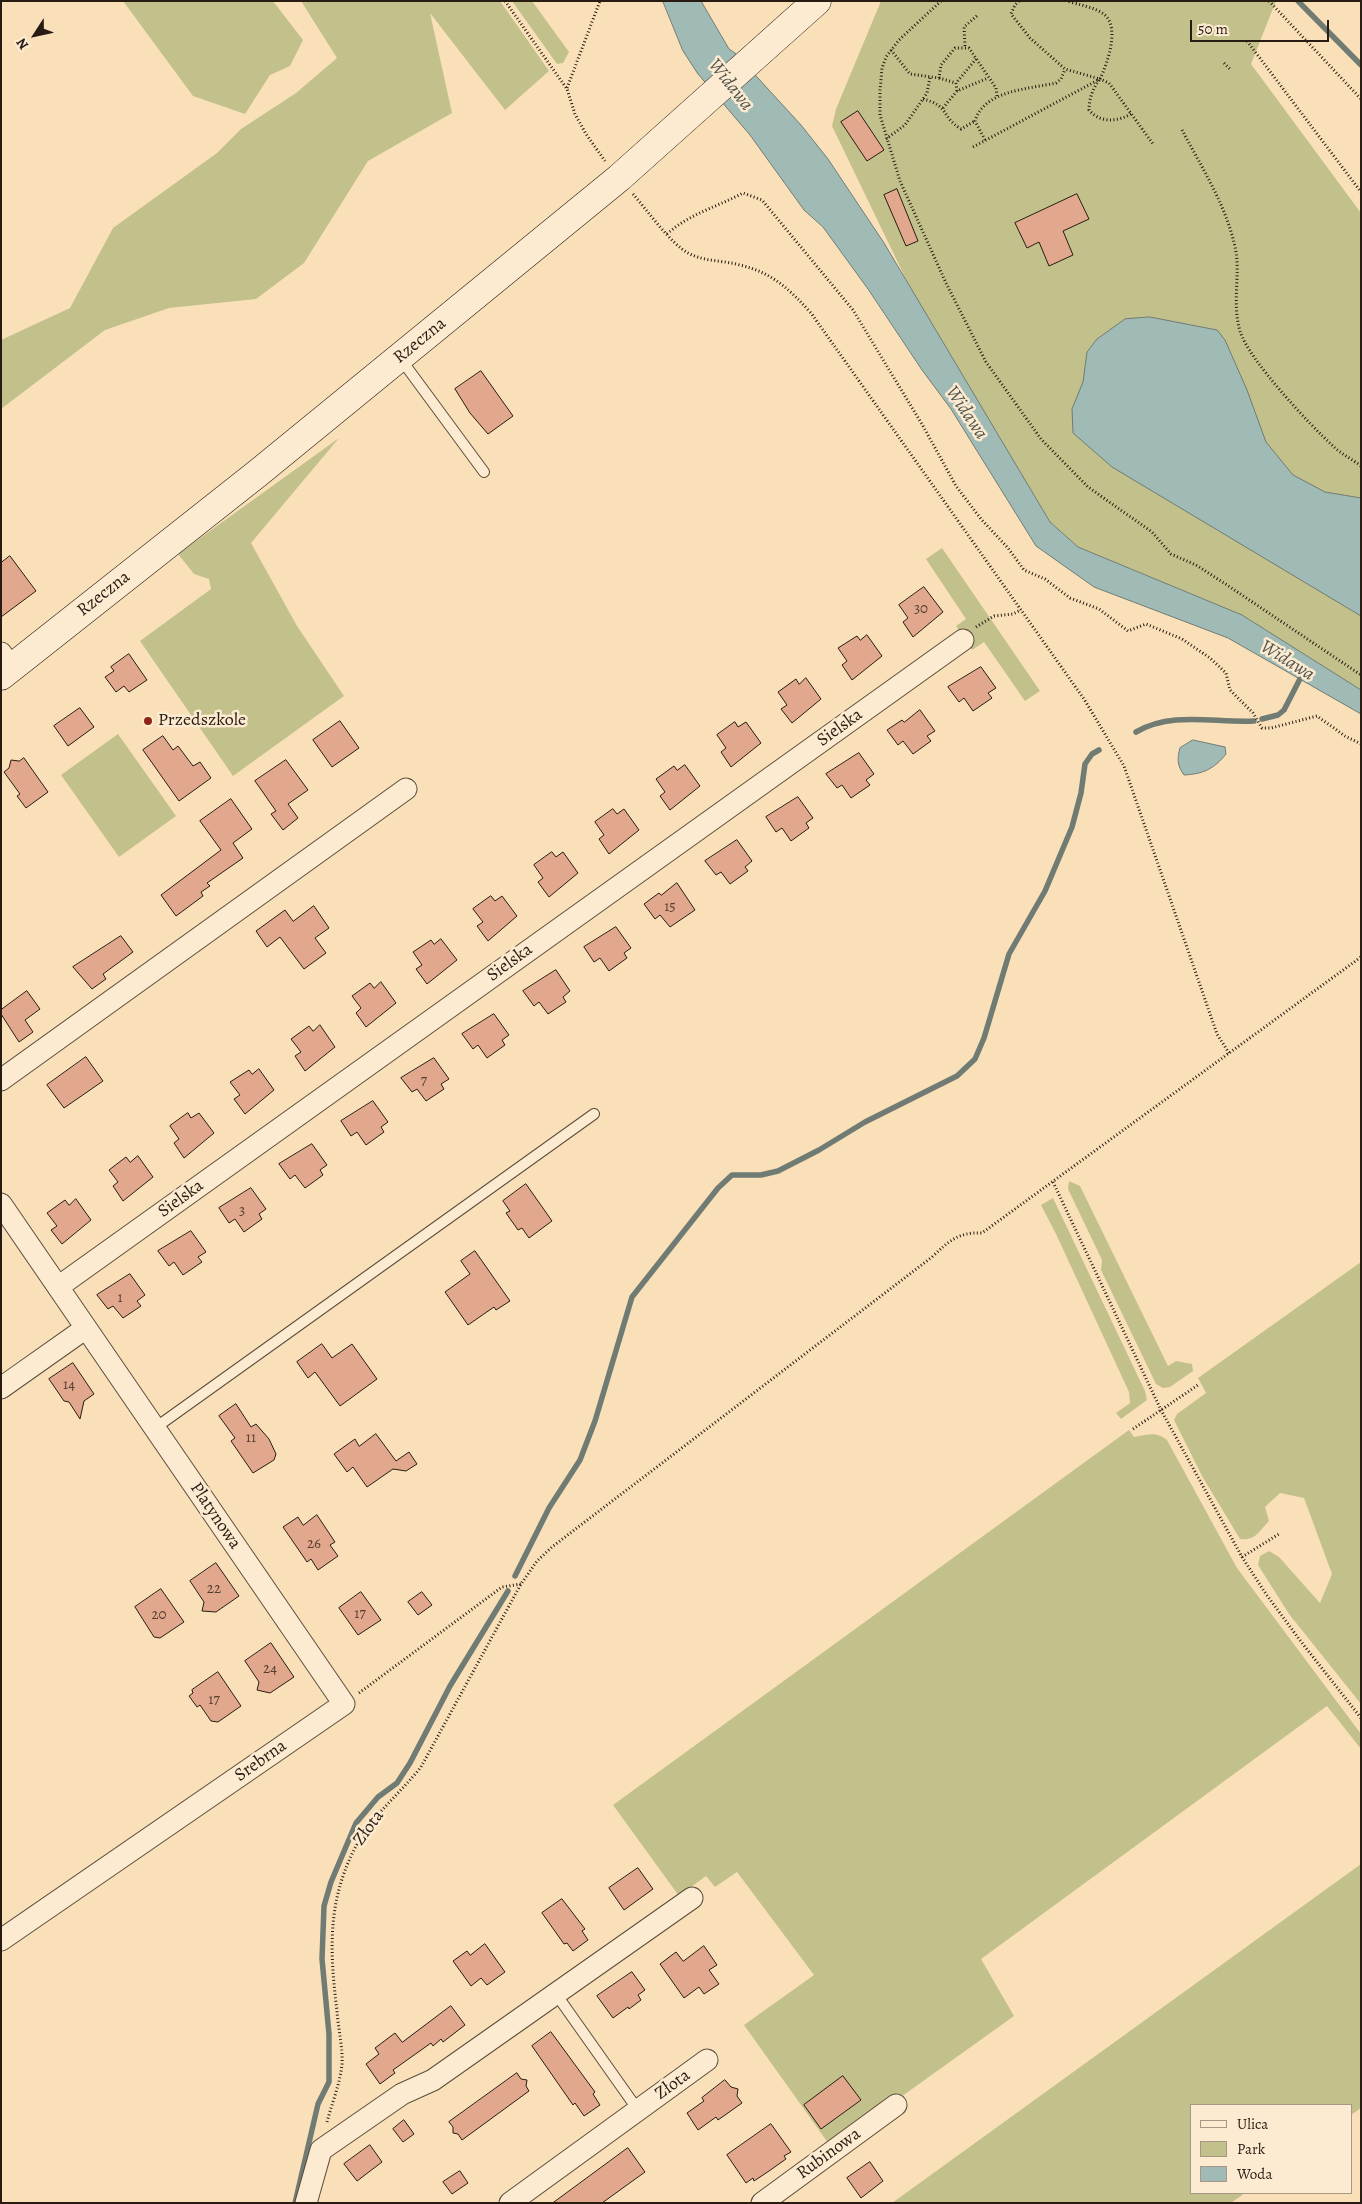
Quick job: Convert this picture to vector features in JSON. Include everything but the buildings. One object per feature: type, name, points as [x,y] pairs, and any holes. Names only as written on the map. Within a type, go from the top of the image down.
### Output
[{"type":"street","name":"Rzeczna","points":[[5,666],[258,473],[619,178],[684,122],[817,1]]},
{"type":"street","name":"Sielska","points":[[58,1287],[963,640]]},
{"type":"street","points":[[1,1080],[406,789]]},
{"type":"street","name":"Platynowa","points":[[1,1204],[344,1704]]},
{"type":"street","points":[[1,1388],[86,1328]]},
{"type":"street","name":"Srebrna","points":[[1,1940],[344,1704]]},
{"type":"street","points":[[306,2203],[321,2150],[402,2094],[433,2080],[692,1898]]},
{"type":"street","name":"Złota","points":[[510,2203],[707,2060]]},
{"type":"street","name":"Rubinowa","points":[[762,2203],[896,2104]]},
{"type":"lane","points":[[399,358],[484,472]]},
{"type":"lane","points":[[155,1428],[594,1114]]},
{"type":"lane","name":"Złota","points":[[556,1994],[638,2110]]},
{"type":"path","points":[[505,1],[567,89],[575,114],[602,157]]},
{"type":"path","points":[[567,89],[600,1]]},
{"type":"path","points":[[940,1],[891,50],[882,68],[880,115],[886,139],[904,190],[946,283],[986,362],[1041,439],[1088,487],[1152,532],[1171,554],[1196,565],[1361,675]]},
{"type":"path","points":[[1018,1],[1014,5],[1011,14],[1030,38],[1065,69],[1109,83],[1153,144]]},
{"type":"path","points":[[1067,1],[1097,10],[1106,16],[1112,33],[1108,60],[1093,90],[1089,110],[1100,118],[1112,120],[1124,118],[1131,114]]},
{"type":"path","points":[[1268,1],[1361,99]]},
{"type":"path","points":[[964,46],[964,27],[978,15]]},
{"type":"path","points":[[1247,41],[1361,192]]},
{"type":"path","points":[[940,78],[941,65],[955,48],[964,46],[969,48],[996,88],[997,96]]},
{"type":"path","points":[[891,50],[910,74],[940,78],[956,83]]},
{"type":"path","points":[[957,91],[956,83],[976,59]]},
{"type":"path","points":[[1224,63],[1230,69]]},
{"type":"path","points":[[923,99],[935,102],[943,108],[947,117],[960,129],[975,121],[980,108],[997,96],[1056,83],[1061,79],[1065,69]]},
{"type":"path","points":[[886,139],[905,125],[927,93],[930,77]]},
{"type":"path","points":[[943,108],[957,91],[988,78]]},
{"type":"path","points":[[973,147],[1100,79]]},
{"type":"path","points":[[975,121],[985,140]]},
{"type":"path","points":[[1182,130],[1224,214],[1236,253],[1235,297],[1240,332],[1248,348],[1283,393],[1333,447],[1361,466]]},
{"type":"path","points":[[667,234],[680,222],[743,193],[762,200],[853,310],[923,426],[956,486],[981,520],[1008,548],[1024,570],[1045,580],[1070,598],[1099,609],[1128,631],[1146,624],[1182,639],[1210,658],[1226,674],[1230,690],[1253,714],[1262,728],[1271,728],[1317,716],[1345,736],[1361,744]]},
{"type":"path","points":[[633,194],[667,234],[686,252],[707,261],[740,265],[770,276],[788,287],[811,313],[1084,698],[1124,766],[1217,1034],[1229,1053]]},
{"type":"path","points":[[963,640],[973,628],[994,616],[1013,614],[1021,610]]},
{"type":"path","name":"Złota","points":[[331,2107],[339,2083],[342,2062],[331,1958],[332,1925],[340,1881],[366,1828],[380,1811],[404,1789],[421,1766],[521,1584],[537,1561],[552,1547],[932,1257],[949,1241],[968,1232],[982,1233],[1361,957]]},
{"type":"path","points":[[1053,1182],[1161,1410],[1242,1557],[1299,1639],[1361,1718]]},
{"type":"path","points":[[1133,1429],[1198,1385]]},
{"type":"path","points":[[1242,1557],[1278,1534]]},
{"type":"path","points":[[344,1704],[502,1587],[521,1584]]},
{"type":"green space","points":[[123,1],[273,1],[303,40],[290,66],[270,75],[245,114],[193,96]]},
{"type":"green space","points":[[301,1],[500,1],[549,71],[505,110],[430,13],[452,113],[368,161],[304,263],[256,299],[169,308],[105,330],[1,409],[1,340],[70,308],[113,228],[217,153],[241,129],[296,93],[337,58]]},
{"type":"green space","points":[[512,1],[532,1],[569,52],[563,63],[557,64]]},
{"type":"green space","points":[[881,1],[1276,1],[1251,64],[1361,213],[1361,690],[1242,615],[1078,547],[1050,522],[915,298],[832,126],[836,109]]},
{"type":"green space","points":[[339,438],[251,543],[297,626],[344,696],[233,776],[140,641],[211,589],[209,579],[194,574],[178,554]]},
{"type":"green space","points":[[942,548],[1040,691],[1025,701],[984,642],[972,650],[956,626],[966,619],[926,559]]},
{"type":"green space","points":[[118,734],[176,816],[119,857],[61,775]]},
{"type":"green space","points":[[1069,1181],[1080,1186],[1168,1366],[1176,1361],[1192,1364],[1193,1371],[1170,1387],[1163,1388],[1156,1384],[1101,1270],[1102,1260],[1068,1189]]},
{"type":"green space","points":[[1053,1198],[1145,1391],[1147,1400],[1121,1419],[1116,1413],[1130,1403],[1129,1392],[1041,1205]]},
{"type":"green space","points":[[1361,1262],[1361,1704],[1289,1614],[1258,1565],[1260,1556],[1269,1551],[1279,1557],[1320,1603],[1332,1574],[1304,1498],[1280,1493],[1265,1507],[1269,1521],[1260,1532],[1254,1537],[1240,1539],[1202,1476],[1174,1420],[1177,1414],[1206,1393],[1198,1378]]},
{"type":"green space","points":[[1129,1430],[1134,1437],[1159,1435],[1167,1440],[1237,1568],[1361,1734],[1361,1749],[1327,1706],[981,1959],[1014,2016],[831,2147],[744,2025],[814,1975],[737,1872],[715,1887],[706,1876],[679,1896],[613,1805]]},
{"type":"green space","points":[[1361,1864],[1361,2108],[1352,2114],[1352,2104],[1190,2104],[1190,2194],[1244,2194],[1231,2203],[892,2203]]},
{"type":"water","name":"Widawa","points":[[663,1],[701,1],[729,49],[735,53],[801,125],[828,159],[884,243],[1050,522],[1078,547],[1242,615],[1361,690],[1361,714],[1228,638],[1094,587],[1036,546],[951,409],[922,370],[868,289],[823,227],[804,210],[750,135],[698,74],[683,51]]},
{"type":"water","points":[[1150,317],[1217,330],[1225,340],[1247,390],[1266,442],[1293,475],[1325,492],[1361,498],[1361,616],[1112,467],[1073,433],[1072,409],[1083,382],[1087,352],[1097,339],[1125,319]]},
{"type":"water","points":[[1193,740],[1225,747],[1226,754],[1208,770],[1184,775],[1178,762],[1178,755],[1180,748]]},
{"type":"waterway","points":[[1298,1],[1361,65]]},
{"type":"waterway","name":"Widawa","points":[[1262,719],[1278,715],[1284,710],[1303,673]]},
{"type":"waterway","points":[[1136,732],[1164,722],[1179,720],[1254,721]]},
{"type":"waterway","points":[[515,1576],[549,1508],[580,1460],[595,1421],[632,1297],[718,1188],[732,1175],[761,1175],[778,1171],[819,1150],[865,1122],[957,1076],[975,1059],[984,1038],[1009,954],[1045,891],[1072,827],[1081,793],[1085,764],[1092,754],[1099,750]]},
{"type":"waterway","points":[[295,2203],[318,2104],[329,2082],[329,2034],[322,1959],[324,1906],[331,1882],[356,1823],[378,1797],[397,1783],[410,1763],[450,1686],[508,1591]]},
{"type":"place","name":"Przedszkole","points":[[148,721]]}]
